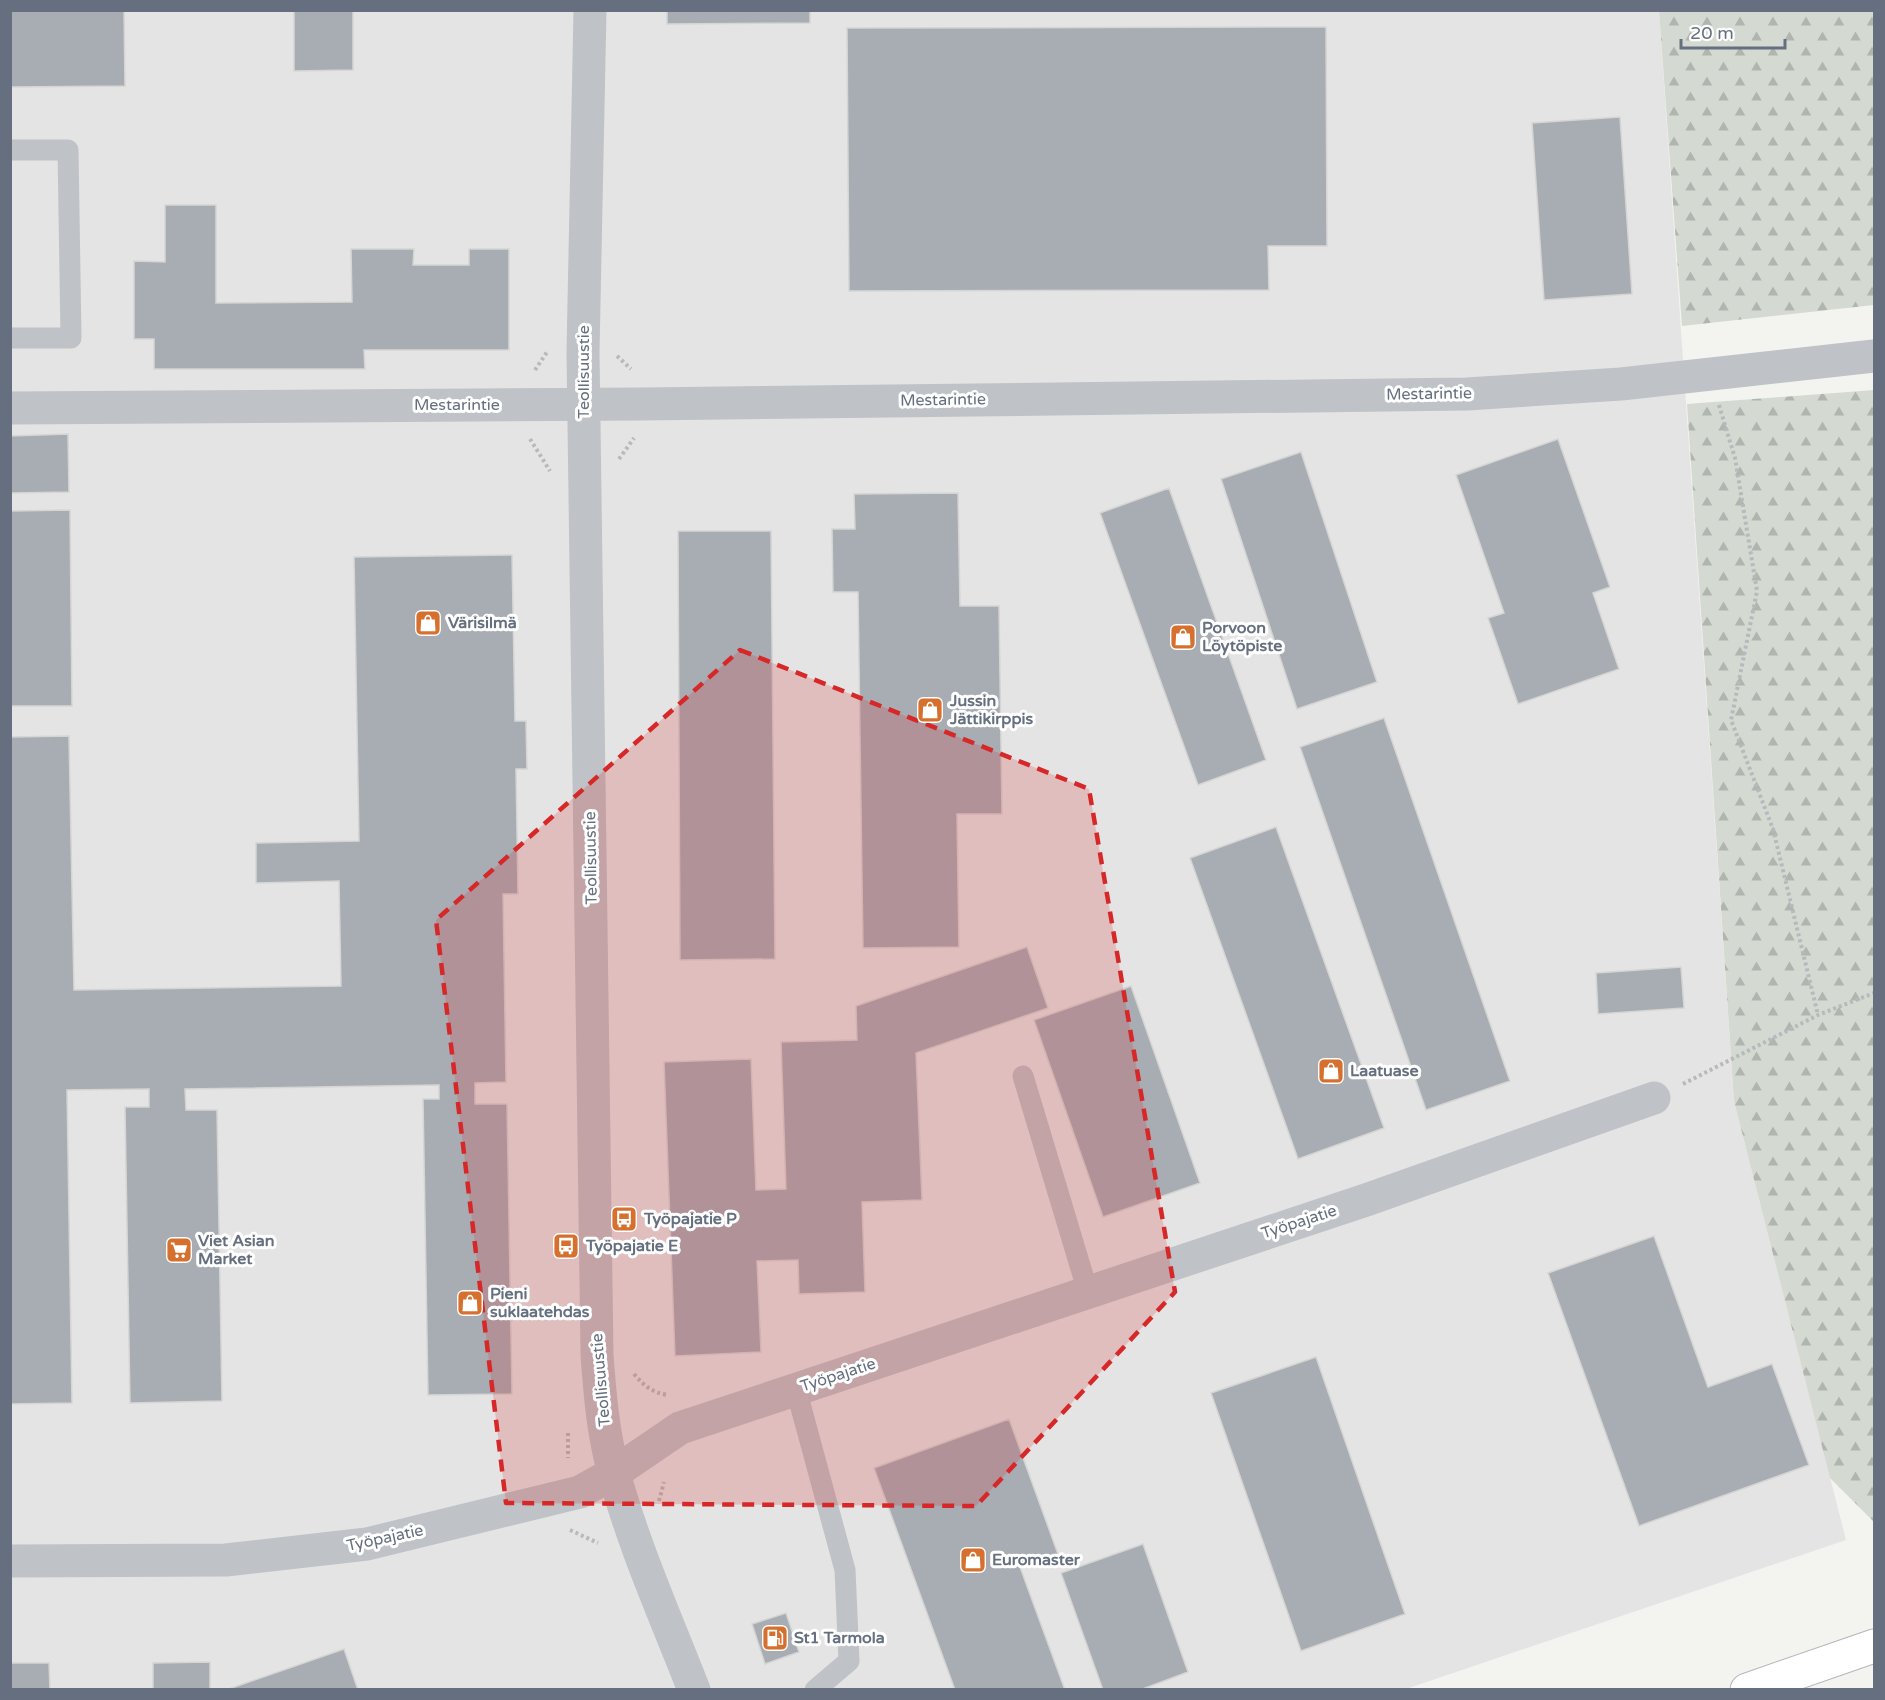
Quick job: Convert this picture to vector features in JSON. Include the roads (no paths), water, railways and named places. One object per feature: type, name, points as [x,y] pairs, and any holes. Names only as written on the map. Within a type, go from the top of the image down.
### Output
[{"type":"main road","points":[[1747,1689],[1875,1646]]},
{"type":"street","name":"Teollisuustie","points":[[590,10],[584,404],[597,1354],[602,1416],[614,1473],[634,1536],[694,1689]]},
{"type":"street","name":"Mestarintie","points":[[10,408],[1467,394],[1621,384],[1875,356]]},
{"type":"street","name":"Työpajatie","points":[[10,1561],[226,1560],[366,1544],[580,1492],[614,1473],[680,1428],[1366,1200],[1654,1098]]},
{"type":"lane","points":[[10,150],[68,150],[71,338],[10,338]]},
{"type":"lane","points":[[1023,1076],[1088,1292]]},
{"type":"lane","points":[[796,1389],[845,1570],[849,1661],[815,1689]]},
{"type":"place","name":"Värisilmä","points":[[428,623]]},
{"type":"place","name":"Porvoon Löytöpiste","points":[[1183,637]]},
{"type":"place","name":"Jussin Jättikirppis","points":[[930,710]]},
{"type":"place","name":"Laatuase","points":[[1331,1071]]},
{"type":"place","name":"Työpajatie P","points":[[624,1219]]},
{"type":"place","name":"Työpajatie E","points":[[566,1246]]},
{"type":"place","name":"Viet Asian Market","points":[[179,1250]]},
{"type":"place","name":"Pieni suklaatehdas","points":[[470,1303]]},
{"type":"place","name":"Euromaster","points":[[973,1560]]},
{"type":"place","name":"St1 Tarmola","points":[[775,1638]]}]
